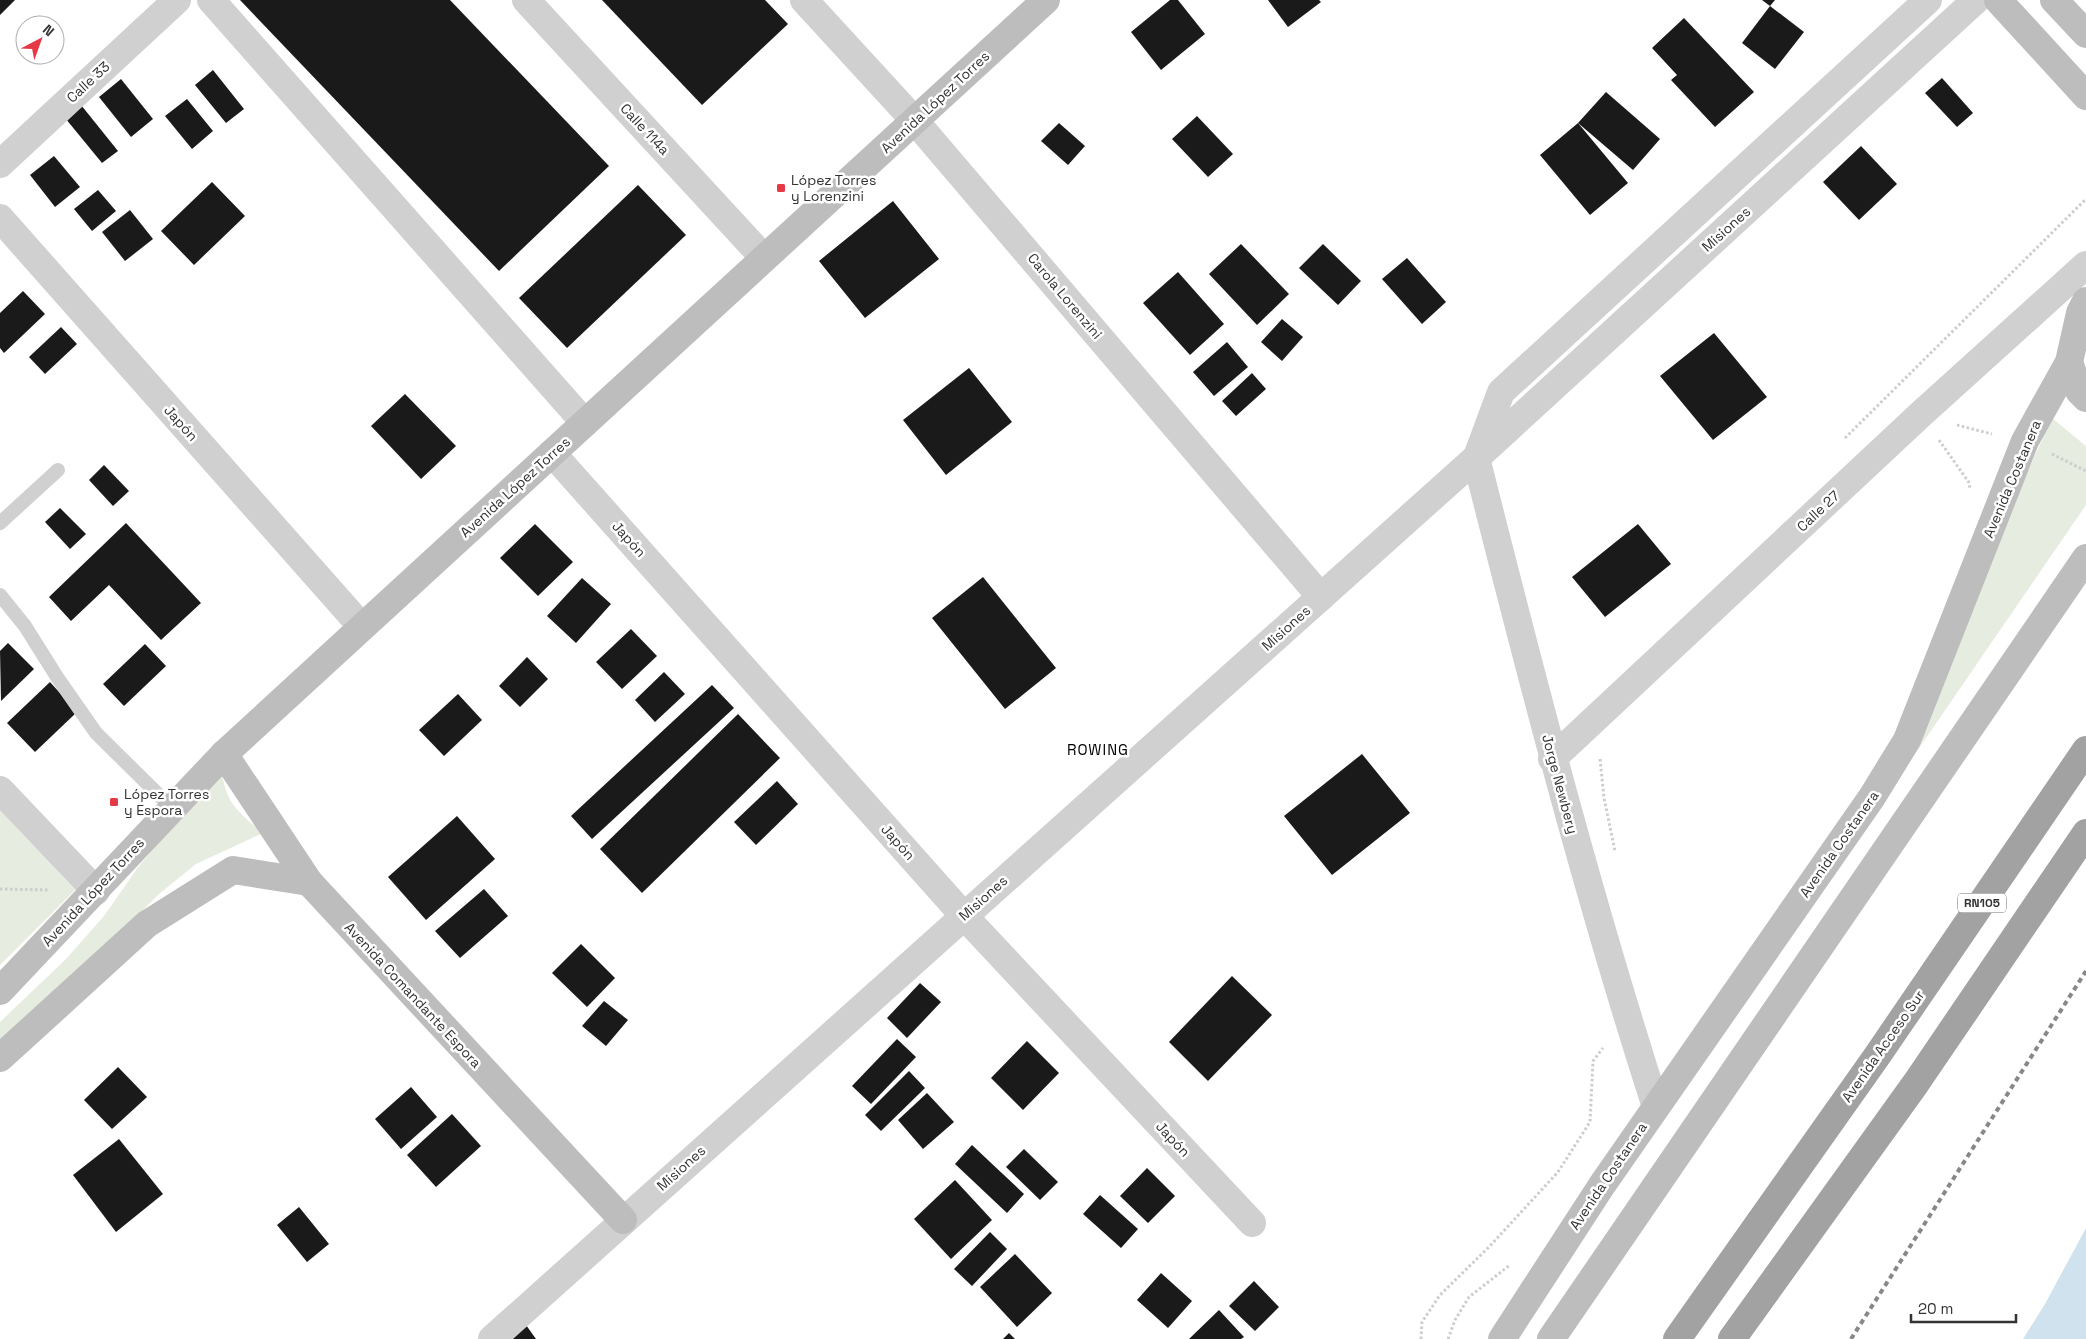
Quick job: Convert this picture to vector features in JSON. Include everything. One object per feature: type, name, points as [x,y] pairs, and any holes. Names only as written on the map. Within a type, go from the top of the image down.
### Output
[{"type":"highway","name":"Avenida Acceso Sur","points":[[1676,1339],[1877,1056],[2086,750]]},
{"type":"highway","points":[[1732,1339],[1916,1083],[2086,833]]},
{"type":"main road","name":"Avenida López Torres","points":[[0,991],[224,754],[1046,0]]},
{"type":"main road","points":[[1998,0],[2086,96]]},
{"type":"main road","points":[[2054,0],[2086,34]]},
{"type":"main road","name":"Avenida Costanera","points":[[1502,1339],[1546,1268],[1872,797],[1907,740],[2025,441],[2069,362],[2080,313],[2086,301]]},
{"type":"main road","points":[[2069,362],[2080,391],[2086,398]]},
{"type":"main road","points":[[1551,1339],[2086,558]]},
{"type":"main road","name":"Avenida Comandante Espora","points":[[224,754],[308,882],[623,1220]]},
{"type":"main road","points":[[0,1058],[147,924],[233,870],[308,882]]},
{"type":"street","name":"Calle 33","points":[[0,164],[176,0]]},
{"type":"street","points":[[211,0],[585,423]]},
{"type":"street","name":"Calle 114a","points":[[526,0],[764,258]]},
{"type":"street","name":"Carola Lorenzini","points":[[804,0],[915,121],[1321,597]]},
{"type":"street","name":"Misiones","points":[[1476,458],[1500,392],[1928,0]]},
{"type":"street","name":"Misiones","points":[[492,1339],[1476,458],[1976,0]]},
{"type":"street","name":"Japón","points":[[0,218],[362,627]]},
{"type":"street","name":"Calle 27","points":[[1552,758],[1601,715],[1921,414],[2086,265]]},
{"type":"street","name":"Japón","points":[[552,453],[964,916],[1252,1223]]},
{"type":"street","name":"Jorge Newbery","points":[[1476,458],[1552,758],[1626,1018],[1656,1107]]},
{"type":"street","points":[[0,790],[96,891]]},
{"type":"lane","points":[[0,523],[58,470]]},
{"type":"lane","points":[[0,595],[25,626],[56,677],[96,733],[172,808]]},
{"type":"path","points":[[1842,441],[2086,200]]},
{"type":"path","points":[[1921,414],[1970,484],[1969,493]]},
{"type":"path","points":[[1601,715],[1597,732],[1604,798],[1616,855]]},
{"type":"path","points":[[1421,1339],[1422,1322],[1440,1295],[1488,1248],[1564,1164],[1590,1122],[1593,1061],[1626,1018]]},
{"type":"path","points":[[1448,1339],[1455,1320],[1469,1297],[1514,1261]]},
{"type":"shaded area","points":[[2052,418],[2086,446],[2086,505],[1906,767],[2024,480]]},
{"type":"shaded area","points":[[221,768],[226,790],[234,806],[263,833],[196,864],[159,894],[112,941],[0,1042],[0,1022],[66,959],[104,916],[139,866]]},
{"type":"shaded area","points":[[0,810],[75,890],[0,965]]},
{"type":"water","points":[[2086,1228],[2086,1339],[2023,1339],[2045,1304]]},
{"type":"building","points":[[0,0],[15,0],[0,15]]},
{"type":"building","points":[[240,0],[450,0],[609,166],[499,271]]},
{"type":"building","points":[[602,0],[765,0],[788,24],[702,105]]},
{"type":"building","points":[[1170,0],[1178,0],[1205,34],[1161,70],[1131,32]]},
{"type":"building","points":[[1268,0],[1319,0],[1321,2],[1288,27]]},
{"type":"building","points":[[1762,0],[1775,0],[1770,6]]},
{"type":"building","points":[[1770,6],[1804,32],[1775,69],[1742,43]]},
{"type":"building","points":[[1684,18],[1754,92],[1715,127],[1671,80],[1677,75],[1652,48]]},
{"type":"building","points":[[213,70],[244,109],[226,123],[195,85]]},
{"type":"building","points":[[1942,78],[1973,113],[1957,127],[1925,93]]},
{"type":"building","points":[[121,79],[153,119],[131,137],[99,97]]},
{"type":"building","points":[[1606,92],[1660,139],[1633,170],[1578,123]]},
{"type":"building","points":[[187,99],[213,131],[192,149],[165,116]]},
{"type":"building","points":[[77,100],[118,151],[102,163],[61,113]]},
{"type":"building","points":[[1197,116],[1233,154],[1208,177],[1172,139]]},
{"type":"building","points":[[1059,123],[1085,146],[1068,165],[1041,141]]},
{"type":"building","points":[[1578,123],[1628,183],[1590,215],[1540,155]]},
{"type":"building","points":[[1861,146],[1897,184],[1859,220],[1823,182]]},
{"type":"building","points":[[54,156],[80,187],[55,207],[30,175]]},
{"type":"building","points":[[212,182],[245,216],[194,265],[161,231]]},
{"type":"building","points":[[638,185],[686,235],[567,348],[519,298]]},
{"type":"building","points":[[98,190],[116,211],[92,231],[74,209]]},
{"type":"building","points":[[893,201],[939,259],[865,318],[819,261]]},
{"type":"building","points":[[130,210],[153,239],[125,261],[102,232]]},
{"type":"building","points":[[1241,244],[1289,294],[1257,325],[1209,274]]},
{"type":"building","points":[[1323,244],[1361,281],[1338,305],[1299,268]]},
{"type":"building","points":[[1407,258],[1446,302],[1422,324],[1382,279]]},
{"type":"building","points":[[1178,272],[1224,324],[1190,355],[1143,303]]},
{"type":"building","points":[[23,291],[45,314],[4,353],[0,348],[0,313]]},
{"type":"building","points":[[1282,319],[1303,337],[1282,361],[1261,342]]},
{"type":"building","points":[[61,327],[77,344],[45,374],[29,357]]},
{"type":"building","points":[[1714,333],[1767,397],[1713,440],[1660,376]]},
{"type":"building","points":[[1227,342],[1248,367],[1214,396],[1193,372]]},
{"type":"building","points":[[969,368],[1012,422],[946,475],[903,420]]},
{"type":"building","points":[[1252,373],[1266,389],[1236,416],[1222,401]]},
{"type":"building","points":[[405,394],[456,446],[421,479],[371,426]]},
{"type":"building","points":[[104,465],[129,491],[113,506],[89,480]]},
{"type":"building","points":[[60,508],[86,534],[70,549],[45,522]]},
{"type":"building","points":[[126,523],[201,603],[161,640],[109,585],[71,621],[49,597]]},
{"type":"building","points":[[535,524],[573,562],[538,596],[500,558]]},
{"type":"building","points":[[1638,524],[1671,564],[1605,617],[1572,577]]},
{"type":"building","points":[[983,577],[1056,668],[1005,709],[932,618]]},
{"type":"building","points":[[582,578],[611,604],[576,643],[547,616]]},
{"type":"building","points":[[631,629],[657,656],[622,689],[596,662]]},
{"type":"building","points":[[8,643],[34,669],[1,701],[0,651]]},
{"type":"building","points":[[145,644],[166,666],[124,706],[103,684]]},
{"type":"building","points":[[527,657],[548,679],[520,707],[499,686]]},
{"type":"building","points":[[664,672],[685,694],[655,722],[635,700]]},
{"type":"building","points":[[50,682],[77,712],[35,752],[7,723]]},
{"type":"building","points":[[712,685],[734,708],[592,839],[571,816]]},
{"type":"building","points":[[458,694],[482,720],[444,756],[419,730]]},
{"type":"building","points":[[738,714],[780,758],[642,893],[600,849]]},
{"type":"building","points":[[1362,754],[1410,813],[1332,875],[1284,816]]},
{"type":"building","points":[[777,781],[798,804],[756,845],[734,822]]},
{"type":"building","points":[[457,816],[495,859],[426,920],[388,877]]},
{"type":"building","points":[[484,889],[508,916],[460,958],[435,931]]},
{"type":"building","points":[[581,944],[615,978],[587,1007],[552,973]]},
{"type":"building","points":[[1232,976],[1272,1015],[1208,1081],[1169,1042]]},
{"type":"building","points":[[920,983],[941,1002],[907,1038],[887,1018]]},
{"type":"building","points":[[604,1001],[628,1020],[606,1046],[582,1026]]},
{"type":"building","points":[[897,1039],[916,1057],[871,1104],[852,1086]]},
{"type":"building","points":[[1027,1041],[1059,1073],[1023,1110],[991,1078]]},
{"type":"building","points":[[118,1067],[147,1097],[112,1129],[84,1100]]},
{"type":"building","points":[[909,1071],[925,1088],[881,1131],[865,1115]]},
{"type":"building","points":[[411,1087],[437,1117],[401,1149],[375,1119]]},
{"type":"building","points":[[927,1093],[954,1122],[923,1149],[898,1120]]},
{"type":"building","points":[[452,1114],[481,1146],[436,1187],[407,1155]]},
{"type":"building","points":[[119,1139],[163,1194],[116,1232],[73,1175]]},
{"type":"building","points":[[972,1145],[1024,1194],[1007,1213],[955,1164]]},
{"type":"building","points":[[1024,1149],[1058,1182],[1040,1200],[1006,1167]]},
{"type":"building","points":[[1147,1168],[1175,1196],[1148,1223],[1120,1196]]},
{"type":"building","points":[[955,1180],[992,1220],[951,1259],[914,1219]]},
{"type":"building","points":[[1100,1195],[1138,1229],[1121,1248],[1083,1214]]},
{"type":"building","points":[[299,1207],[329,1244],[307,1262],[277,1225]]},
{"type":"building","points":[[990,1232],[1007,1249],[972,1286],[954,1269]]},
{"type":"building","points":[[1015,1254],[1052,1293],[1017,1327],[980,1287]]},
{"type":"building","points":[[1161,1273],[1192,1301],[1168,1328],[1137,1300]]},
{"type":"building","points":[[1254,1281],[1279,1307],[1255,1331],[1229,1306]]},
{"type":"building","points":[[1219,1310],[1244,1337],[1241,1339],[1189,1339]]},
{"type":"building","points":[[526,1325],[536,1339],[508,1339]]},
{"type":"building","points":[[1009,1333],[1015,1339],[1003,1339]]},
{"type":"railway","points":[[1851,1339],[2086,971]]},
{"type":"place","name":"López Torres y Lorenzini","points":[[781,188]]},
{"type":"place","name":"López Torres y Espora","points":[[114,802]]},
{"type":"district","name":"ROWING","points":[[1098,749]]}]
